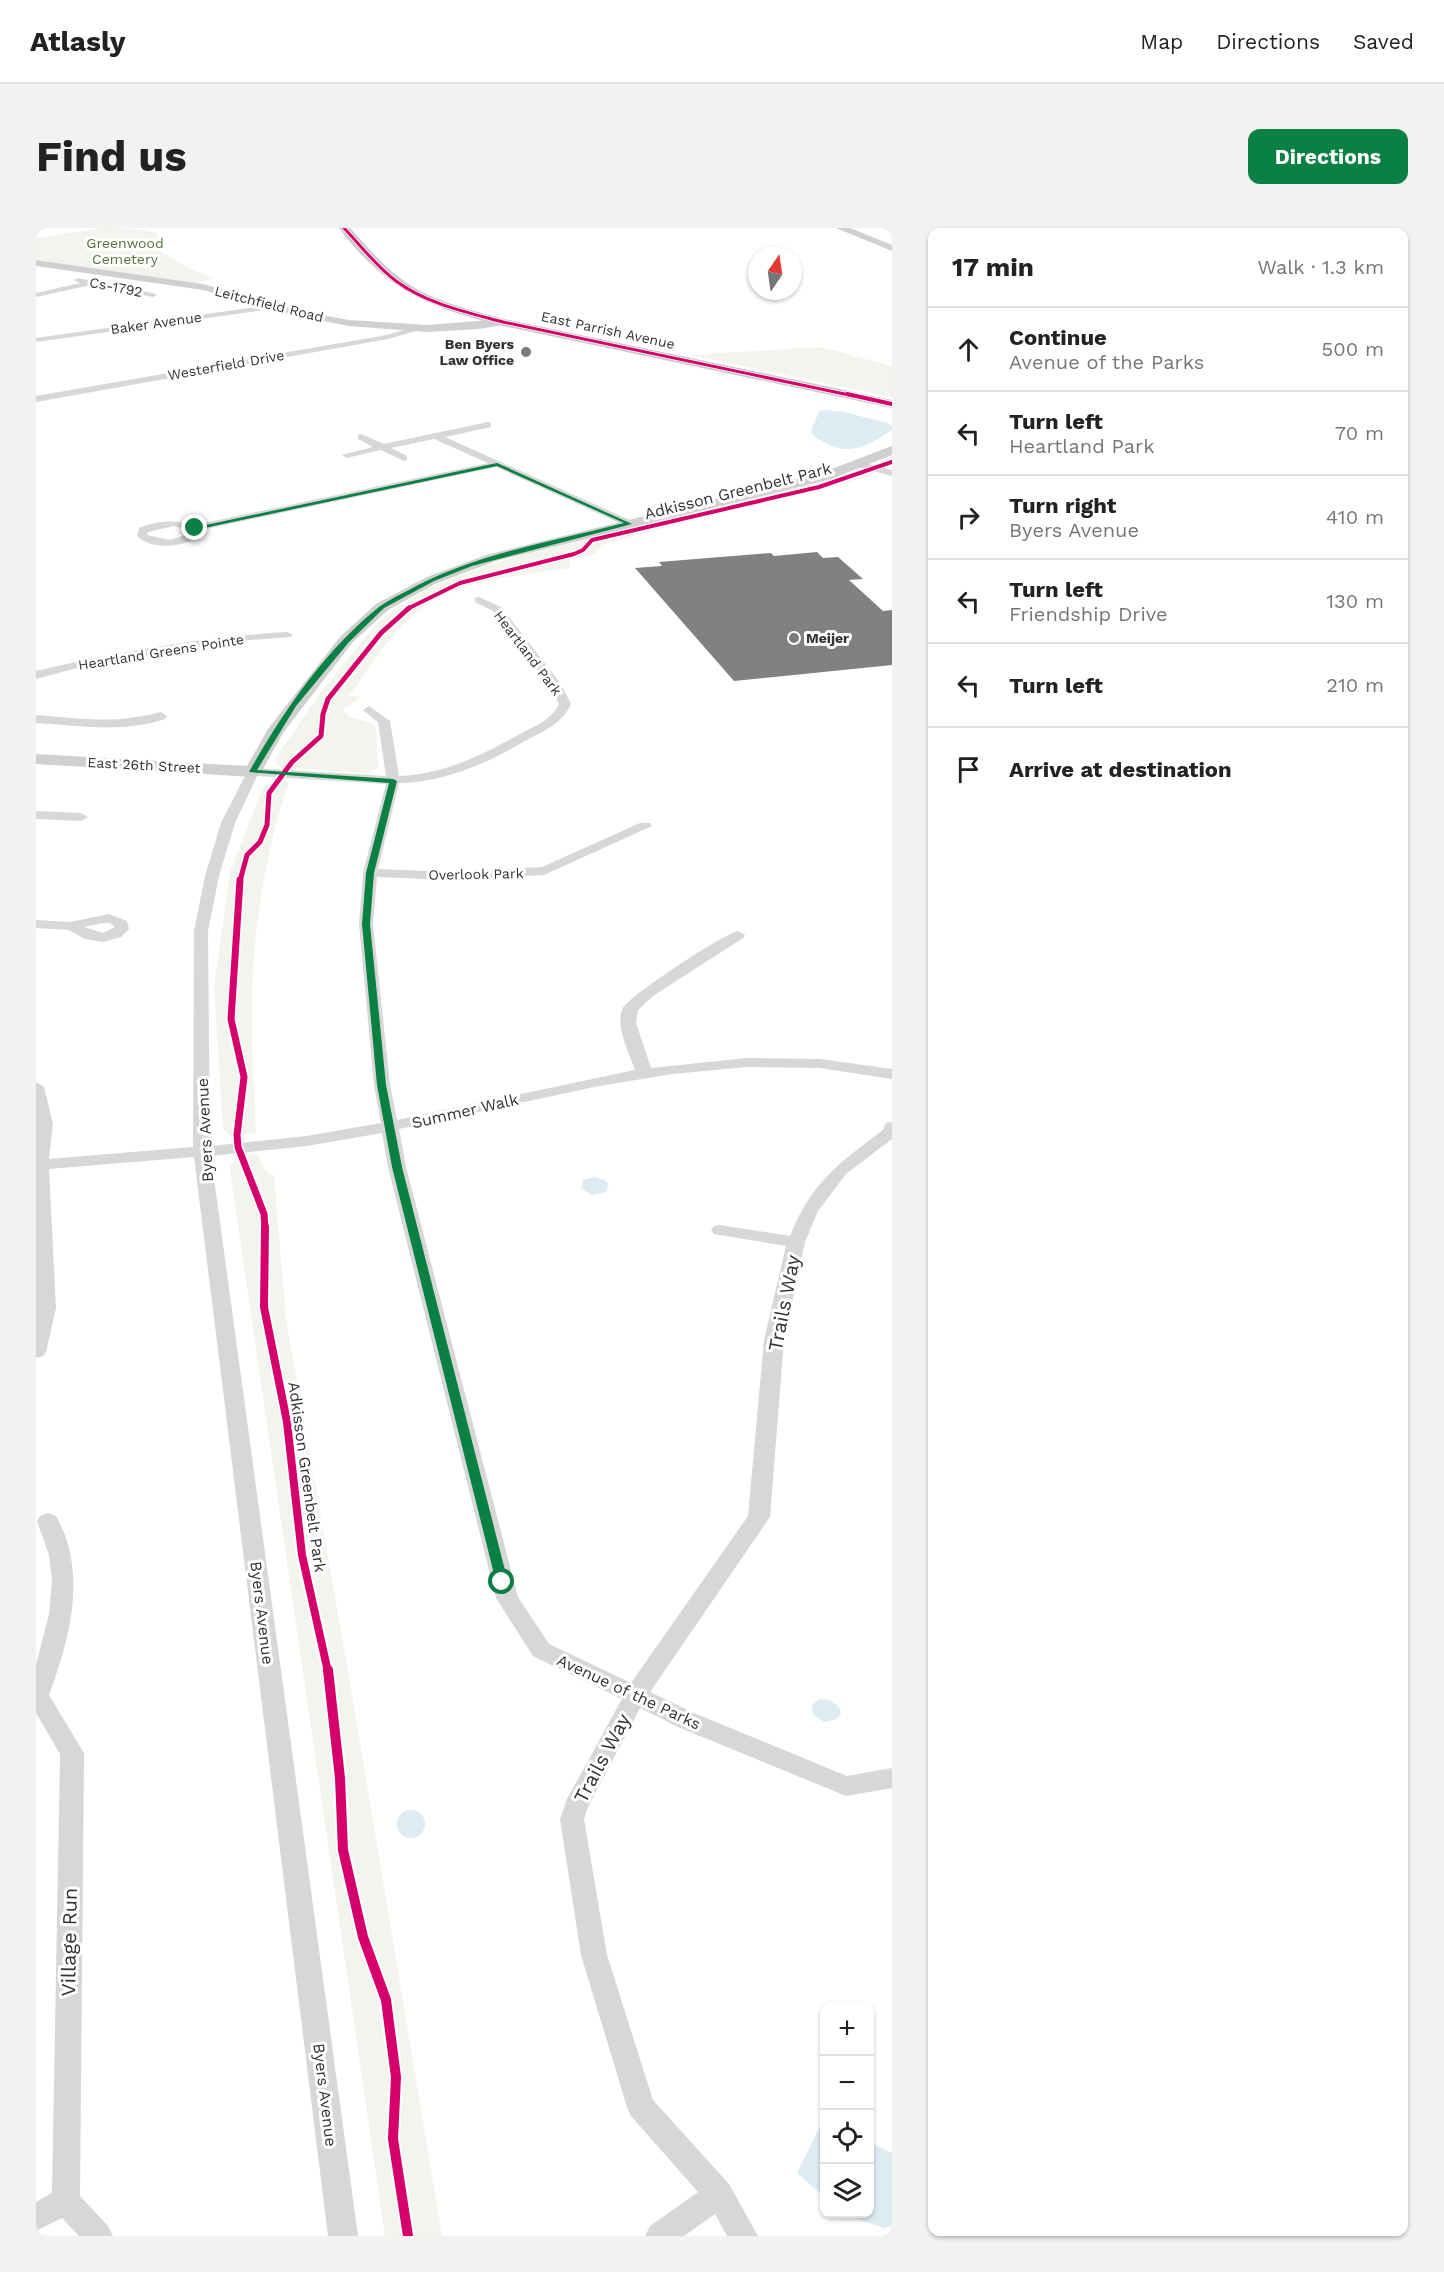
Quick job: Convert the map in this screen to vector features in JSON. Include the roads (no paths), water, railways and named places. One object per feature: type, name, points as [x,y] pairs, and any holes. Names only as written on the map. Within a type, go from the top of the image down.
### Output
[{"type":"main road","name":"East Parrish Avenue","points":[[344,228],[384,271],[404,286],[447,306],[503,322],[892,404]]},
{"type":"street","points":[[841,228],[892,248]]},
{"type":"street","name":"Leitchfield Road","points":[[36,262],[201,287],[330,319],[416,328],[462,328],[503,322]]},
{"type":"street","points":[[36,295],[103,279]]},
{"type":"street","name":"Cs-1792","points":[[78,280],[153,295]]},
{"type":"street","name":"Baker Avenue","points":[[36,340],[277,306]]},
{"type":"street","name":"Westerfield Drive","points":[[36,399],[388,337],[416,328]]},
{"type":"street","points":[[347,455],[488,425]]},
{"type":"street","points":[[435,436],[630,524]]},
{"type":"street","points":[[361,437],[404,458]]},
{"type":"street","name":"Byers Avenue","points":[[343,2236],[202,1151],[201,930],[212,876],[228,823],[274,733],[346,640],[382,607],[432,580],[470,564],[816,478],[892,450]]},
{"type":"street","points":[[195,528],[497,464]]},
{"type":"street","points":[[857,464],[892,473]]},
{"type":"street","name":"Heartland Park","points":[[253,772],[393,781],[436,775],[490,756],[538,729],[563,711],[565,704],[558,687],[497,609],[479,600]]},
{"type":"street","name":"Heartland Greens Pointe","points":[[36,675],[77,665],[237,638],[287,635]]},
{"type":"street","name":"Avenue of the Parks","points":[[369,710],[384,720],[393,781],[370,873],[366,924],[382,1085],[397,1167],[507,1598],[541,1650],[686,1720],[846,1786],[892,1778]]},
{"type":"street","points":[[36,718],[125,723],[153,720],[161,716]]},
{"type":"street","name":"East 26th Street","points":[[36,759],[253,772]]},
{"type":"street","points":[[36,815],[81,817]]},
{"type":"street","name":"Overlook Park","points":[[370,873],[450,876],[544,871],[645,826]]},
{"type":"street","points":[[36,924],[72,926]]},
{"type":"street","points":[[645,1075],[628,1023],[630,1010],[648,993],[738,935]]},
{"type":"street","name":"Summer Walk","points":[[38,1167],[304,1141],[391,1127],[543,1093],[674,1069],[758,1062],[862,1067],[892,1074]]},
{"type":"street","points":[[36,1087],[45,1124],[38,1167],[47,1308],[36,1352]]},
{"type":"street","name":"Trails Way","points":[[743,2236],[719,2194],[641,2107],[594,1955],[572,1819],[576,1806],[636,1695],[759,1517],[774,1340],[796,1242],[809,1210],[840,1170],[890,1132],[892,1127]]},
{"type":"street","name":"Trails Way","points":[[720,1230],[796,1242]]},
{"type":"street","points":[[37,1694],[59,1626],[62,1583],[62,1565],[48,1521]]},
{"type":"street","name":"Village Run","points":[[37,1694],[72,1753],[66,2201]]},
{"type":"street","points":[[660,2236],[719,2194]]},
{"type":"street","points":[[36,2217],[66,2201],[98,2236]]},
{"type":"place","name":"Ben Byers Law Office","points":[[526,352]]},
{"type":"place","name":"Meijer","points":[[794,638]]},
{"type":"park label","name":"Greenwood Cemetery","points":[[125,252]]}]
